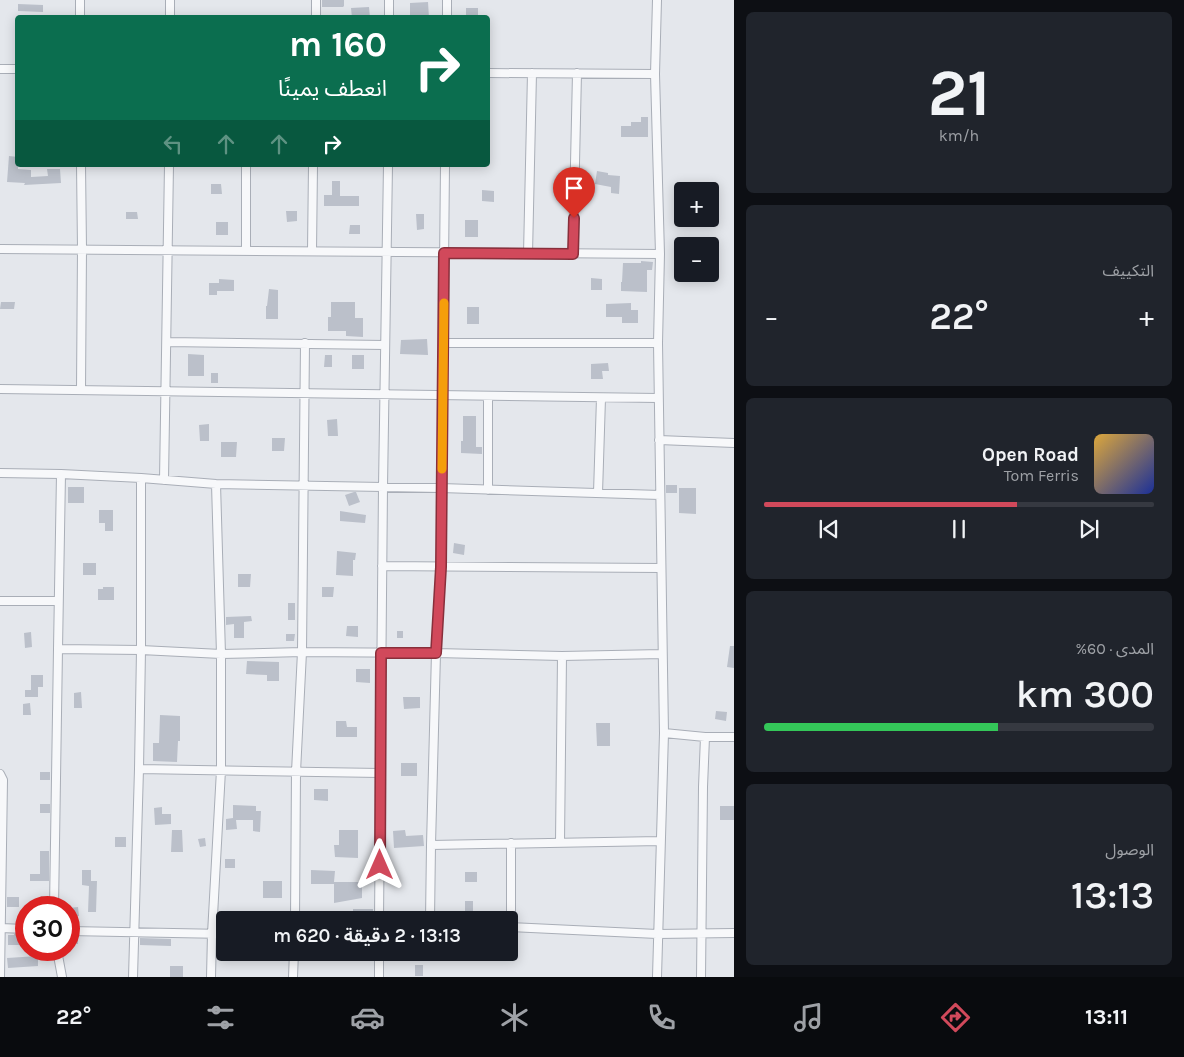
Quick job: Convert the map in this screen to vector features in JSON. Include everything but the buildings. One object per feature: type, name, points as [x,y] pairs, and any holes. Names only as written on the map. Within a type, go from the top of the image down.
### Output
[{"type":"street","points":[[80,0],[80,15]]},
{"type":"street","points":[[170,0],[170,15]]},
{"type":"street","points":[[316,0],[316,15]]},
{"type":"street","points":[[389,0],[389,15]]},
{"type":"street","points":[[446,15],[447,0]]},
{"type":"street","points":[[657,0],[656,74],[660,254],[658,398],[664,733],[657,977]]},
{"type":"street","points":[[0,70],[15,70]]},
{"type":"street","points":[[490,73],[656,74]]},
{"type":"street","points":[[528,254],[532,73]]},
{"type":"street","points":[[573,254],[577,73]]},
{"type":"street","points":[[81,167],[81,390]]},
{"type":"street","points":[[164,480],[169,167]]},
{"type":"street","points":[[246,167],[246,250]]},
{"type":"street","points":[[312,251],[313,167]]},
{"type":"street","points":[[379,911],[388,167]]},
{"type":"street","points":[[430,911],[430,845],[436,653],[441,567],[445,167]]},
{"type":"street","points":[[0,249],[660,254]]},
{"type":"street","points":[[167,342],[385,344]]},
{"type":"street","points":[[444,343],[658,343]]},
{"type":"street","points":[[295,911],[296,772],[302,652],[305,344]]},
{"type":"street","points":[[0,389],[658,398]]},
{"type":"street","points":[[488,396],[488,490]]},
{"type":"street","points":[[598,493],[601,398]]},
{"type":"street","points":[[659,440],[734,443]]},
{"type":"street","points":[[0,473],[141,478],[216,484],[442,488],[660,495]]},
{"type":"street","points":[[54,896],[61,474]]},
{"type":"street","points":[[133,977],[141,650],[141,478]]},
{"type":"street","points":[[211,977],[221,770],[221,654],[216,484]]},
{"type":"street","points":[[382,566],[661,568]]},
{"type":"street","points":[[0,601],[58,601]]},
{"type":"street","points":[[58,649],[141,650],[221,654],[302,652],[562,656],[662,654]]},
{"type":"street","points":[[560,843],[562,656]]},
{"type":"street","points":[[664,733],[734,738]]},
{"type":"street","points":[[701,977],[705,737]]},
{"type":"street","points":[[139,769],[380,773]]},
{"type":"street","points":[[0,774],[2,780],[0,977]]},
{"type":"street","points":[[430,845],[660,841]]},
{"type":"street","points":[[511,844],[511,911]]},
{"type":"street","points":[[0,928],[15,929]]},
{"type":"street","points":[[518,928],[657,934],[734,933]]},
{"type":"street","points":[[80,931],[216,934]]},
{"type":"street","points":[[59,961],[62,977]]},
{"type":"street","points":[[293,977],[294,961]]},
{"type":"street","points":[[379,961],[379,977]]},
{"type":"slow traffic","points":[[442,469],[444,303]]},
{"type":"route","points":[[380,865],[381,653],[436,653],[441,567],[444,253],[573,254],[574,218]]}]
